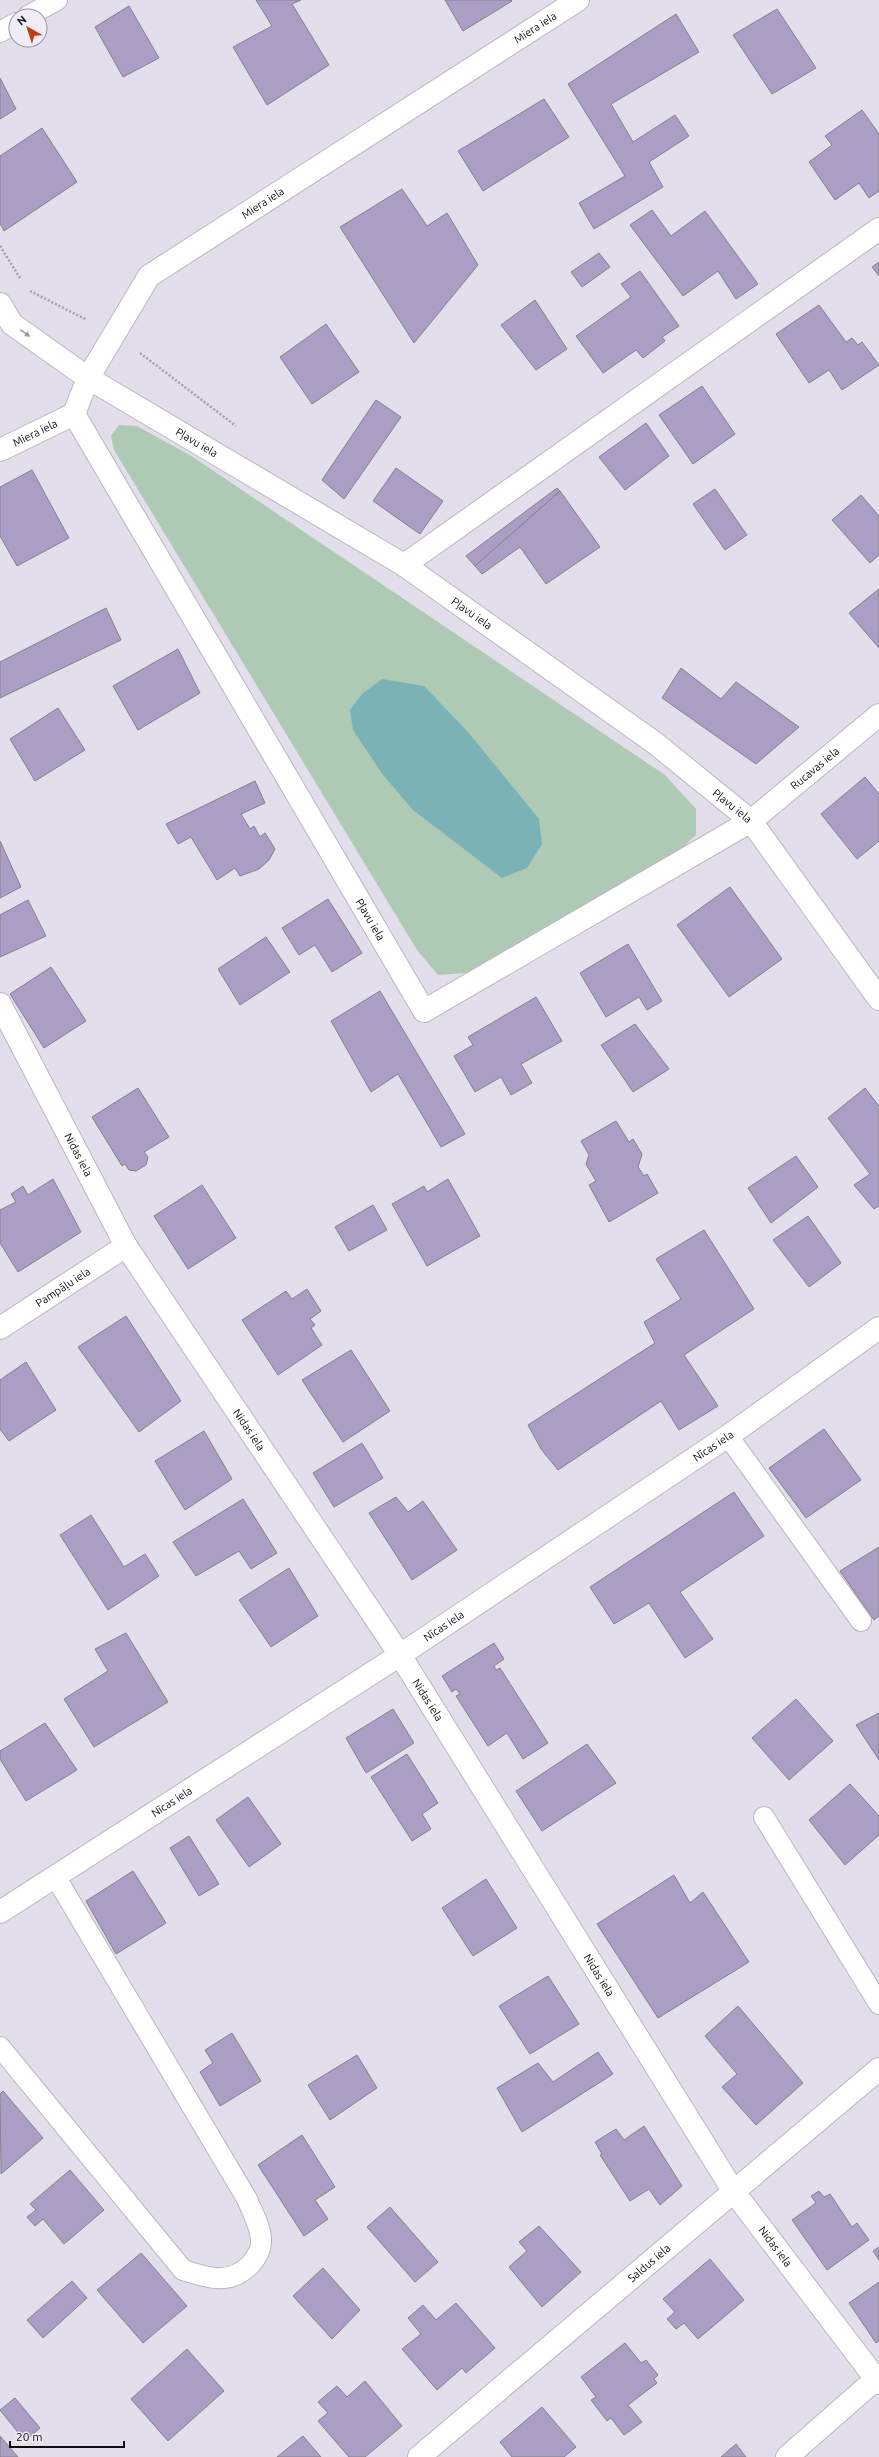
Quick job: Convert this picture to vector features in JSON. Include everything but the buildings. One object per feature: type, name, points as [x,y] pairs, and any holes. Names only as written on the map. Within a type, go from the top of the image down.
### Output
[{"type":"street","name":"Miera iela","points":[[0,450],[74,414],[88,378],[149,276],[555,6],[578,0]]},
{"type":"street","points":[[404,565],[879,229]]},
{"type":"street","name":"Pļavu iela","points":[[0,304],[12,324],[88,378],[404,565],[655,743],[751,821],[879,999]]},
{"type":"street","name":"Pļavu iela","points":[[74,414],[424,1011]]},
{"type":"street","name":"Rucavas iela","points":[[424,1011],[751,821],[879,715]]},
{"type":"street","name":"Nidas iela","points":[[0,1004],[126,1246],[400,1655],[734,2192],[878,2381]]},
{"type":"street","name":"Pampāļu iela","points":[[0,1328],[126,1246]]},
{"type":"street","name":"Nīcas iela","points":[[0,1912],[400,1655],[728,1436],[879,1328]]},
{"type":"street","name":"Saldus iela","points":[[420,2457],[879,2069]]},
{"type":"street","points":[[787,2457],[878,2381]]},
{"type":"lane","points":[[42,8],[57,0]]},
{"type":"lane","points":[[728,1436],[861,1621]]},
{"type":"lane","points":[[764,1818],[879,2004]]},
{"type":"lane","points":[[0,2047],[183,2270],[210,2279],[230,2278],[244,2272],[254,2260],[261,2243],[259,2230],[247,2199],[55,1876]]},
{"type":"shaded area","points":[[119,425],[137,426],[193,457],[665,775],[696,809],[696,835],[669,860],[477,972],[438,975],[417,950],[114,450],[111,436]]},
{"type":"shaded area","points":[[382,679],[424,686],[468,732],[539,819],[542,844],[527,868],[502,878],[413,810],[383,775],[353,730],[350,710],[362,694]]}]
